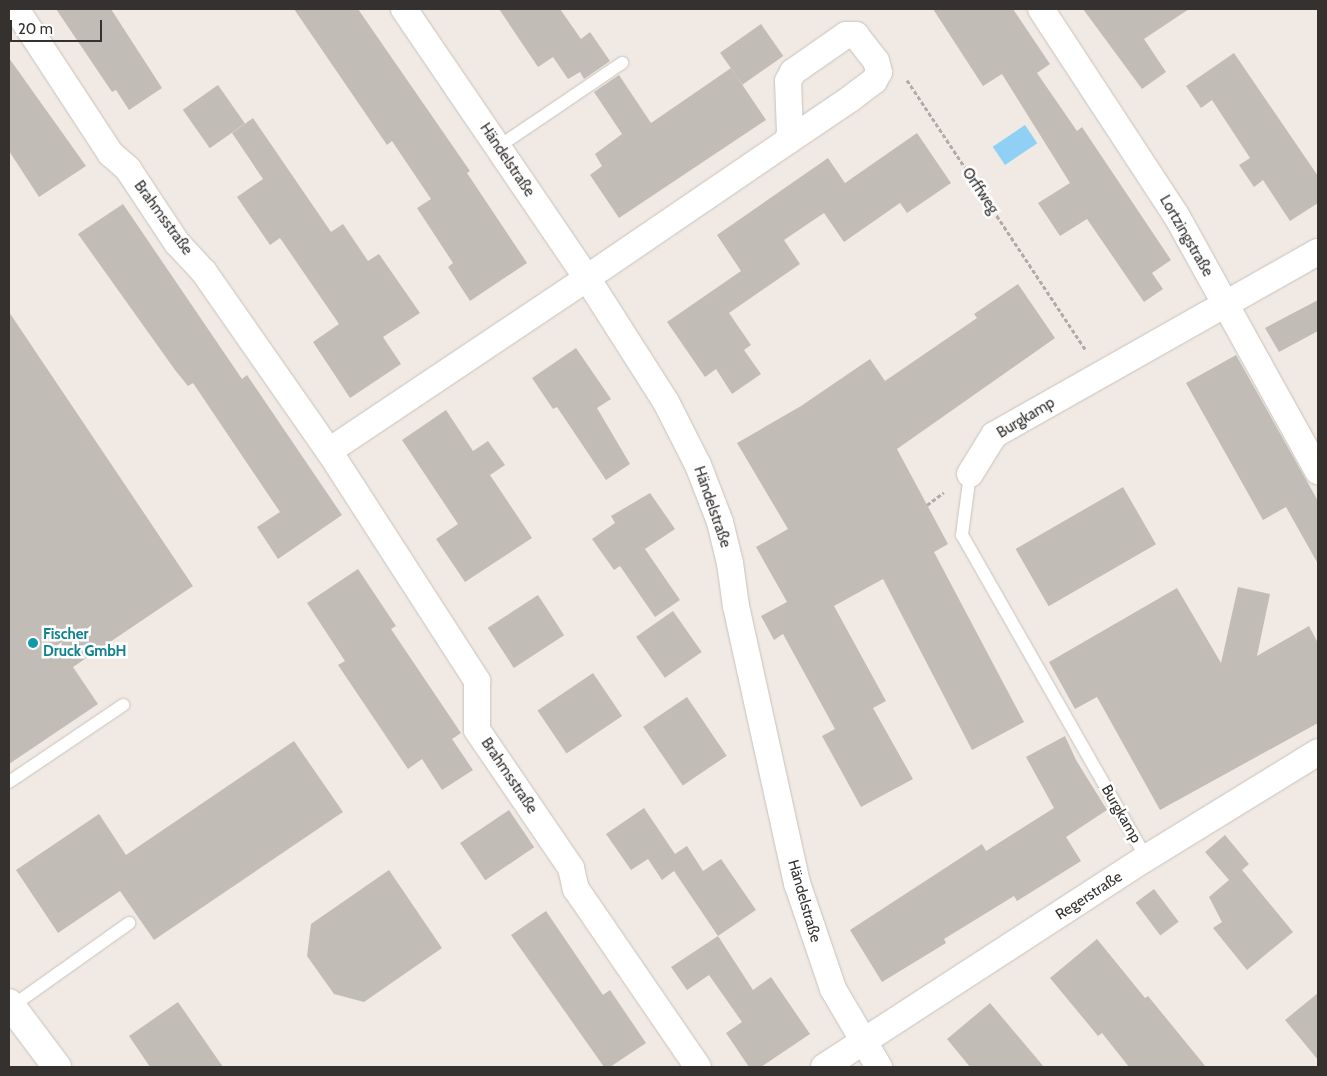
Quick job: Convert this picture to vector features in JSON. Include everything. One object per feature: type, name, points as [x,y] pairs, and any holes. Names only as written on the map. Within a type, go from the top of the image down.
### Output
[{"type":"street","name":"Brahmsstraße","points":[[16,9],[110,154],[128,169],[177,242],[204,272],[329,451],[477,681],[477,730],[571,868],[576,889],[698,1067]]},
{"type":"street","name":"Händelstraße","points":[[404,9],[498,146],[666,402],[698,465],[720,522],[796,883],[833,989],[863,1044],[879,1067]]},
{"type":"street","name":"Lortzingstraße","points":[[1041,9],[1176,215],[1318,471]]},
{"type":"street","points":[[329,451],[788,141]]},
{"type":"street","name":"Burgkamp","points":[[970,474],[994,435],[1318,252]]},
{"type":"street","name":"Regerstraße","points":[[863,1044],[1146,858],[1318,752]]},
{"type":"street","points":[[10,1005],[47,1064]]},
{"type":"street","points":[[824,1067],[863,1044]]},
{"type":"lane","points":[[498,146],[622,63]]},
{"type":"lane","name":"Burgkamp","points":[[970,474],[962,536],[1146,858]]},
{"type":"lane","points":[[9,782],[123,705]]},
{"type":"lane","points":[[10,1005],[129,923]]},
{"type":"path","name":"Orffweg","points":[[903,75],[1102,373]]},
{"type":"water","points":[[1025,125],[1037,143],[1005,165],[993,147]]},
{"type":"building","points":[[56,9],[111,9],[162,88],[129,110],[116,90],[112,92]]},
{"type":"building","points":[[294,9],[358,9],[470,171],[467,173],[527,263],[470,301],[448,267],[453,263],[417,208],[431,199],[392,141],[387,145]]},
{"type":"building","points":[[499,9],[560,9],[581,39],[590,32],[610,61],[584,79],[580,72],[568,79],[553,57],[538,67]]},
{"type":"building","points":[[933,9],[1013,9],[1050,64],[1037,73],[1077,131],[1082,127],[1171,260],[1152,273],[1163,289],[1144,302],[1087,219],[1060,236],[1038,203],[1070,183],[1002,74],[983,86]]},
{"type":"building","points":[[1083,9],[1189,9],[1144,39],[1166,72],[1142,89]]},
{"type":"building","points":[[761,24],[783,56],[742,85],[720,53]]},
{"type":"building","points":[[1234,53],[1318,176],[1318,203],[1290,221],[1263,180],[1254,187],[1239,165],[1250,158],[1212,100],[1201,108],[1186,86]]},
{"type":"building","points":[[9,58],[86,166],[39,197],[9,151]]},
{"type":"building","points":[[731,68],[766,120],[619,218],[590,175],[602,166],[595,154],[622,134],[594,92],[619,75],[651,123]]},
{"type":"building","points":[[218,85],[245,124],[210,148],[183,110]]},
{"type":"building","points":[[253,118],[331,232],[343,224],[368,261],[379,254],[420,313],[383,337],[401,364],[350,398],[313,342],[339,324],[280,238],[270,245],[237,197],[263,179],[232,133]]},
{"type":"building","points":[[917,133],[951,183],[907,213],[900,203],[844,242],[824,213],[784,240],[800,264],[729,313],[751,345],[744,350],[761,374],[732,394],[716,369],[705,377],[667,322],[741,271],[717,235],[828,158],[845,183]]},
{"type":"building","points":[[123,204],[242,379],[247,375],[342,515],[278,559],[257,527],[280,512],[193,383],[188,386],[175,370],[78,234]]},
{"type":"building","points":[[1018,284],[1055,338],[897,449],[948,544],[934,552],[1024,722],[972,750],[883,579],[834,606],[886,701],[873,708],[913,779],[861,807],[822,736],[835,729],[783,634],[774,640],[761,616],[787,602],[756,547],[788,529],[737,443],[801,406],[870,359],[885,381],[977,318],[974,314]]},
{"type":"building","points":[[1318,300],[1318,331],[1279,352],[1265,328]]},
{"type":"building","points":[[9,312],[193,586],[73,667],[98,704],[9,764]]},
{"type":"building","points":[[576,348],[611,399],[597,408],[630,464],[606,480],[557,407],[553,409],[532,378]]},
{"type":"building","points":[[1236,355],[1318,501],[1318,564],[1286,507],[1263,520],[1186,383]]},
{"type":"building","points":[[446,410],[473,451],[488,441],[505,465],[490,475],[532,538],[465,582],[436,539],[458,524],[402,440]]},
{"type":"building","points":[[1123,487],[1156,544],[1049,606],[1016,549]]},
{"type":"building","points":[[650,493],[675,529],[645,549],[680,600],[655,617],[620,566],[614,570],[592,539],[615,523],[611,516]]},
{"type":"building","points":[[358,569],[396,626],[391,629],[461,733],[452,739],[473,770],[442,790],[422,759],[408,769],[338,665],[345,661],[307,603]]},
{"type":"building","points":[[1238,587],[1270,594],[1257,656],[1309,626],[1318,643],[1318,723],[1160,810],[1097,697],[1075,709],[1049,662],[1177,588],[1221,663]]},
{"type":"building","points":[[538,595],[564,635],[514,668],[488,628]]},
{"type":"building","points":[[673,611],[702,652],[665,678],[636,637]]},
{"type":"building","points":[[593,673],[622,716],[567,754],[537,710]]},
{"type":"building","points":[[687,697],[727,756],[683,785],[643,727]]},
{"type":"building","points":[[1065,736],[1076,760],[1107,810],[1066,837],[1081,861],[1017,901],[1014,896],[944,939],[946,943],[882,982],[850,930],[982,844],[986,851],[1054,808],[1026,757]]},
{"type":"building","points":[[294,741],[343,812],[154,940],[120,891],[58,933],[16,870],[99,814],[126,855]]},
{"type":"building","points":[[644,808],[675,854],[687,846],[703,871],[721,859],[756,910],[718,936],[674,871],[662,880],[648,859],[631,870],[606,834]]},
{"type":"building","points":[[509,810],[534,847],[485,880],[460,843]]},
{"type":"building","points":[[1225,835],[1249,864],[1242,870],[1293,932],[1247,970],[1213,928],[1222,922],[1209,897],[1229,880],[1205,852]]},
{"type":"building","points":[[389,870],[442,948],[364,1002],[334,994],[307,956],[311,924]]},
{"type":"building","points":[[1154,889],[1179,922],[1160,936],[1136,903]]},
{"type":"building","points":[[546,911],[603,995],[610,990],[646,1043],[610,1067],[604,1067],[511,935]]},
{"type":"building","points":[[718,936],[753,990],[771,977],[810,1034],[761,1067],[749,1067],[726,1033],[742,1022],[709,975],[687,990],[671,967]]},
{"type":"building","points":[[1097,939],[1145,998],[1148,996],[1206,1067],[1129,1067],[1102,1033],[1098,1036],[1050,978]]},
{"type":"building","points":[[1318,993],[1318,1060],[1285,1020]]},
{"type":"building","points":[[178,1002],[223,1067],[150,1067],[129,1036]]},
{"type":"building","points":[[990,1003],[1044,1067],[970,1067],[947,1039]]},
{"type":"place","name":"Fischer Druck GmbH","points":[[33,643]]}]
